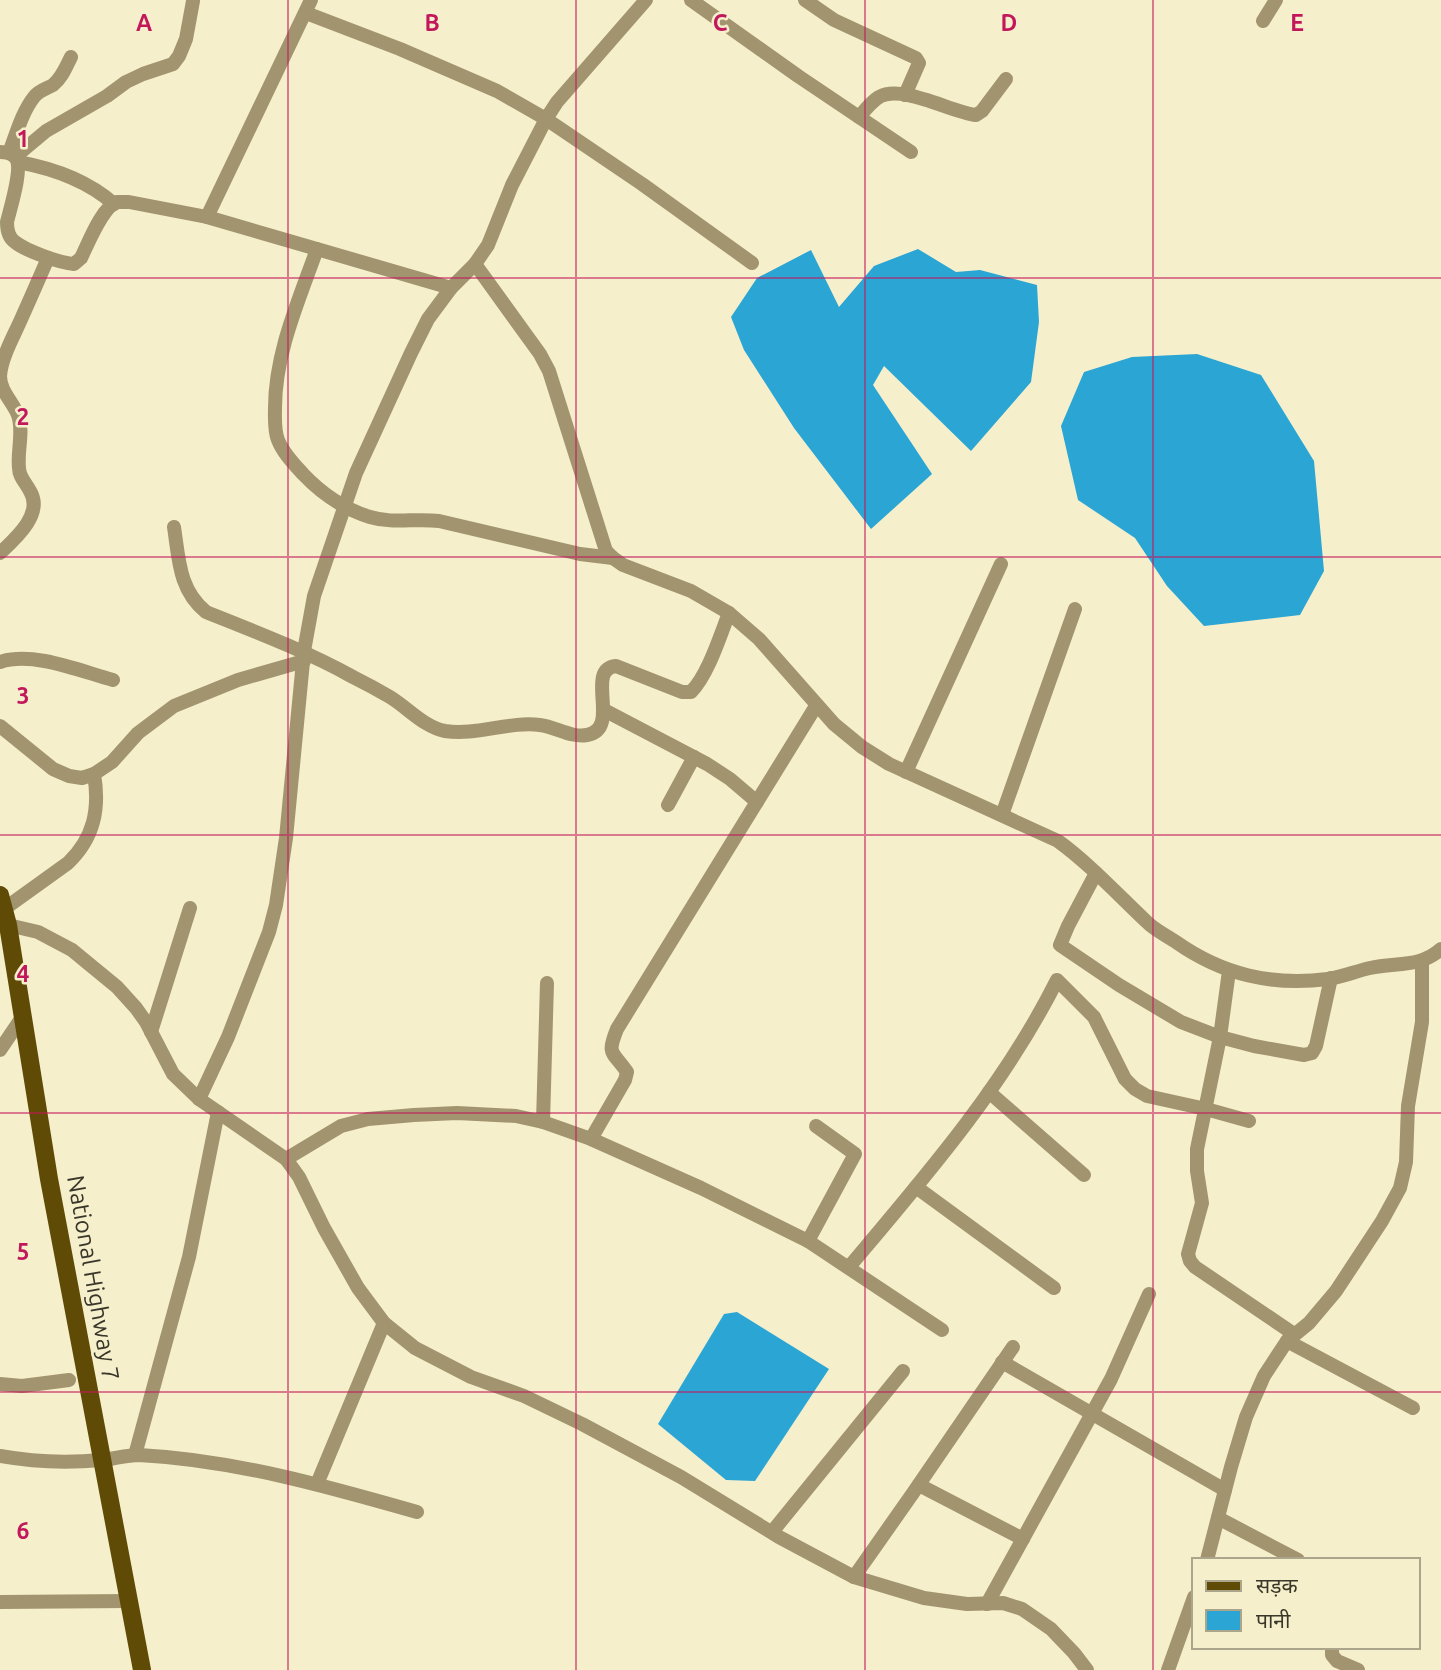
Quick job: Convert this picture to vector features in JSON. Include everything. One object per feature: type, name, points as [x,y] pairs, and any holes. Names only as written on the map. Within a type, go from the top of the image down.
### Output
[{"type":"main road","name":"National Highway 7","points":[[4,909],[50,1179],[142,1670]]},
{"type":"street","points":[[199,1099],[228,1037],[269,932],[276,905],[286,838],[304,656],[314,596],[356,473],[428,318],[488,246],[512,185],[546,119],[557,102],[646,0]]},
{"type":"street","points":[[691,0],[911,152]]},
{"type":"street","points":[[805,0],[834,20],[916,58],[919,63],[917,70],[905,95]]},
{"type":"street","points":[[1264,21],[1276,0]]},
{"type":"street","points":[[10,156],[127,82],[173,64],[186,39],[193,1]]},
{"type":"street","points":[[206,217],[309,6],[496,91],[546,119],[752,263]]},
{"type":"street","points":[[71,57],[61,77],[33,97],[10,156],[17,179],[6,229],[16,243],[48,258],[74,264],[81,258],[101,218],[114,204],[129,202],[206,217],[451,288]]},
{"type":"street","points":[[859,117],[882,95],[896,94],[936,102],[976,115],[1006,79]]},
{"type":"street","points":[[10,156],[90,187],[114,204]]},
{"type":"street","points":[[317,249],[278,367],[275,425],[278,440],[289,460],[327,496],[369,516],[389,521],[428,519],[567,551],[613,558]]},
{"type":"street","points":[[0,553],[19,535],[30,519],[34,504],[32,493],[19,469],[21,431],[17,412],[0,385],[2,368],[48,258]]},
{"type":"street","points":[[474,264],[540,354],[549,371],[606,551],[624,565],[691,590],[729,613],[759,639],[816,706],[862,747],[889,764],[1058,841],[1079,856],[1152,926],[1196,957],[1229,971],[1263,979],[1300,981],[1331,978],[1374,967],[1422,962],[1441,949]]},
{"type":"street","points":[[174,527],[181,572],[189,593],[206,612],[390,697],[435,728],[447,731],[521,724],[542,725],[587,736],[601,725],[604,710],[604,671],[616,666],[682,692],[691,692],[704,674],[729,613]]},
{"type":"street","points":[[906,772],[1001,564]]},
{"type":"street","points":[[1002,815],[1075,609]]},
{"type":"street","points":[[0,726],[53,769],[82,778],[94,774],[112,762],[138,733],[174,706],[304,656]]},
{"type":"street","points":[[0,662],[12,658],[39,660],[113,680]]},
{"type":"street","points":[[592,1139],[627,1072],[613,1055],[611,1045],[617,1029],[816,706]]},
{"type":"street","points":[[604,710],[695,757],[730,779],[757,802]]},
{"type":"street","points":[[668,805],[695,757]]},
{"type":"street","points":[[94,774],[97,808],[92,827],[77,854],[4,909],[38,932],[72,950],[117,987],[151,1032],[173,1074],[199,1099],[286,1159],[299,1177],[358,1288],[384,1323],[415,1348],[471,1377],[524,1396],[582,1424],[681,1477],[854,1577],[924,1598],[967,1604],[1003,1603],[1022,1609],[1051,1629],[1087,1670]]},
{"type":"street","points":[[1096,873],[1060,945],[1181,1023],[1254,1046],[1304,1055],[1312,1053],[1316,1046],[1331,978]]},
{"type":"street","points":[[151,1032],[190,908]]},
{"type":"street","points":[[1208,1558],[1246,1416],[1264,1376],[1290,1338],[1308,1323],[1336,1292],[1400,1188],[1406,1162],[1408,1106],[1422,1022],[1422,962]]},
{"type":"street","points":[[1229,971],[1220,1037],[1198,1149],[1197,1171],[1202,1203],[1188,1254],[1190,1261],[1290,1338],[1413,1408]]},
{"type":"street","points":[[849,1267],[916,1187],[989,1092],[1040,1015],[1057,980],[1094,1017],[1125,1079],[1135,1089],[1147,1096],[1249,1121]]},
{"type":"street","points":[[543,1122],[547,983]]},
{"type":"street","points":[[0,1050],[23,1016]]},
{"type":"street","points":[[989,1092],[1084,1175]]},
{"type":"street","points":[[135,1455],[189,1257],[218,1112]]},
{"type":"street","points":[[286,1159],[341,1126],[368,1119],[457,1114],[516,1116],[543,1122],[592,1139],[701,1188],[808,1241],[942,1330]]},
{"type":"street","points":[[808,1241],[855,1154],[816,1126]]},
{"type":"street","points":[[916,1187],[1054,1288]]},
{"type":"street","points":[[987,1604],[1111,1379],[1149,1294]]},
{"type":"street","points":[[317,1484],[384,1323]]},
{"type":"street","points":[[854,1577],[1013,1346]]},
{"type":"street","points":[[1003,1362],[1225,1490]]},
{"type":"street","points":[[772,1532],[903,1371]]},
{"type":"street","points":[[0,1384],[22,1386],[69,1380]]},
{"type":"street","points":[[0,1456],[29,1461],[101,1460],[135,1455],[189,1459],[317,1484],[417,1512]]},
{"type":"street","points":[[919,1485],[1023,1539]]},
{"type":"street","points":[[1218,1518],[1293,1558]]},
{"type":"street","points":[[0,1602],[128,1601]]},
{"type":"street","points":[[1168,1670],[1192,1603]]},
{"type":"street","points":[[1332,1649],[1332,1655],[1337,1661],[1358,1670]]},
{"type":"water","points":[[918,249],[956,272],[980,270],[1037,285],[1039,322],[1031,382],[971,451],[884,366],[873,385],[932,474],[871,529],[794,428],[744,350],[731,317],[757,278],[811,250],[839,307],[874,266]]},
{"type":"water","points":[[1197,354],[1261,375],[1314,461],[1324,571],[1300,615],[1204,626],[1167,586],[1135,538],[1078,500],[1061,426],[1084,372],[1132,357]]},
{"type":"water","points":[[737,1312],[829,1369],[755,1481],[726,1480],[658,1424],[724,1314]]}]
